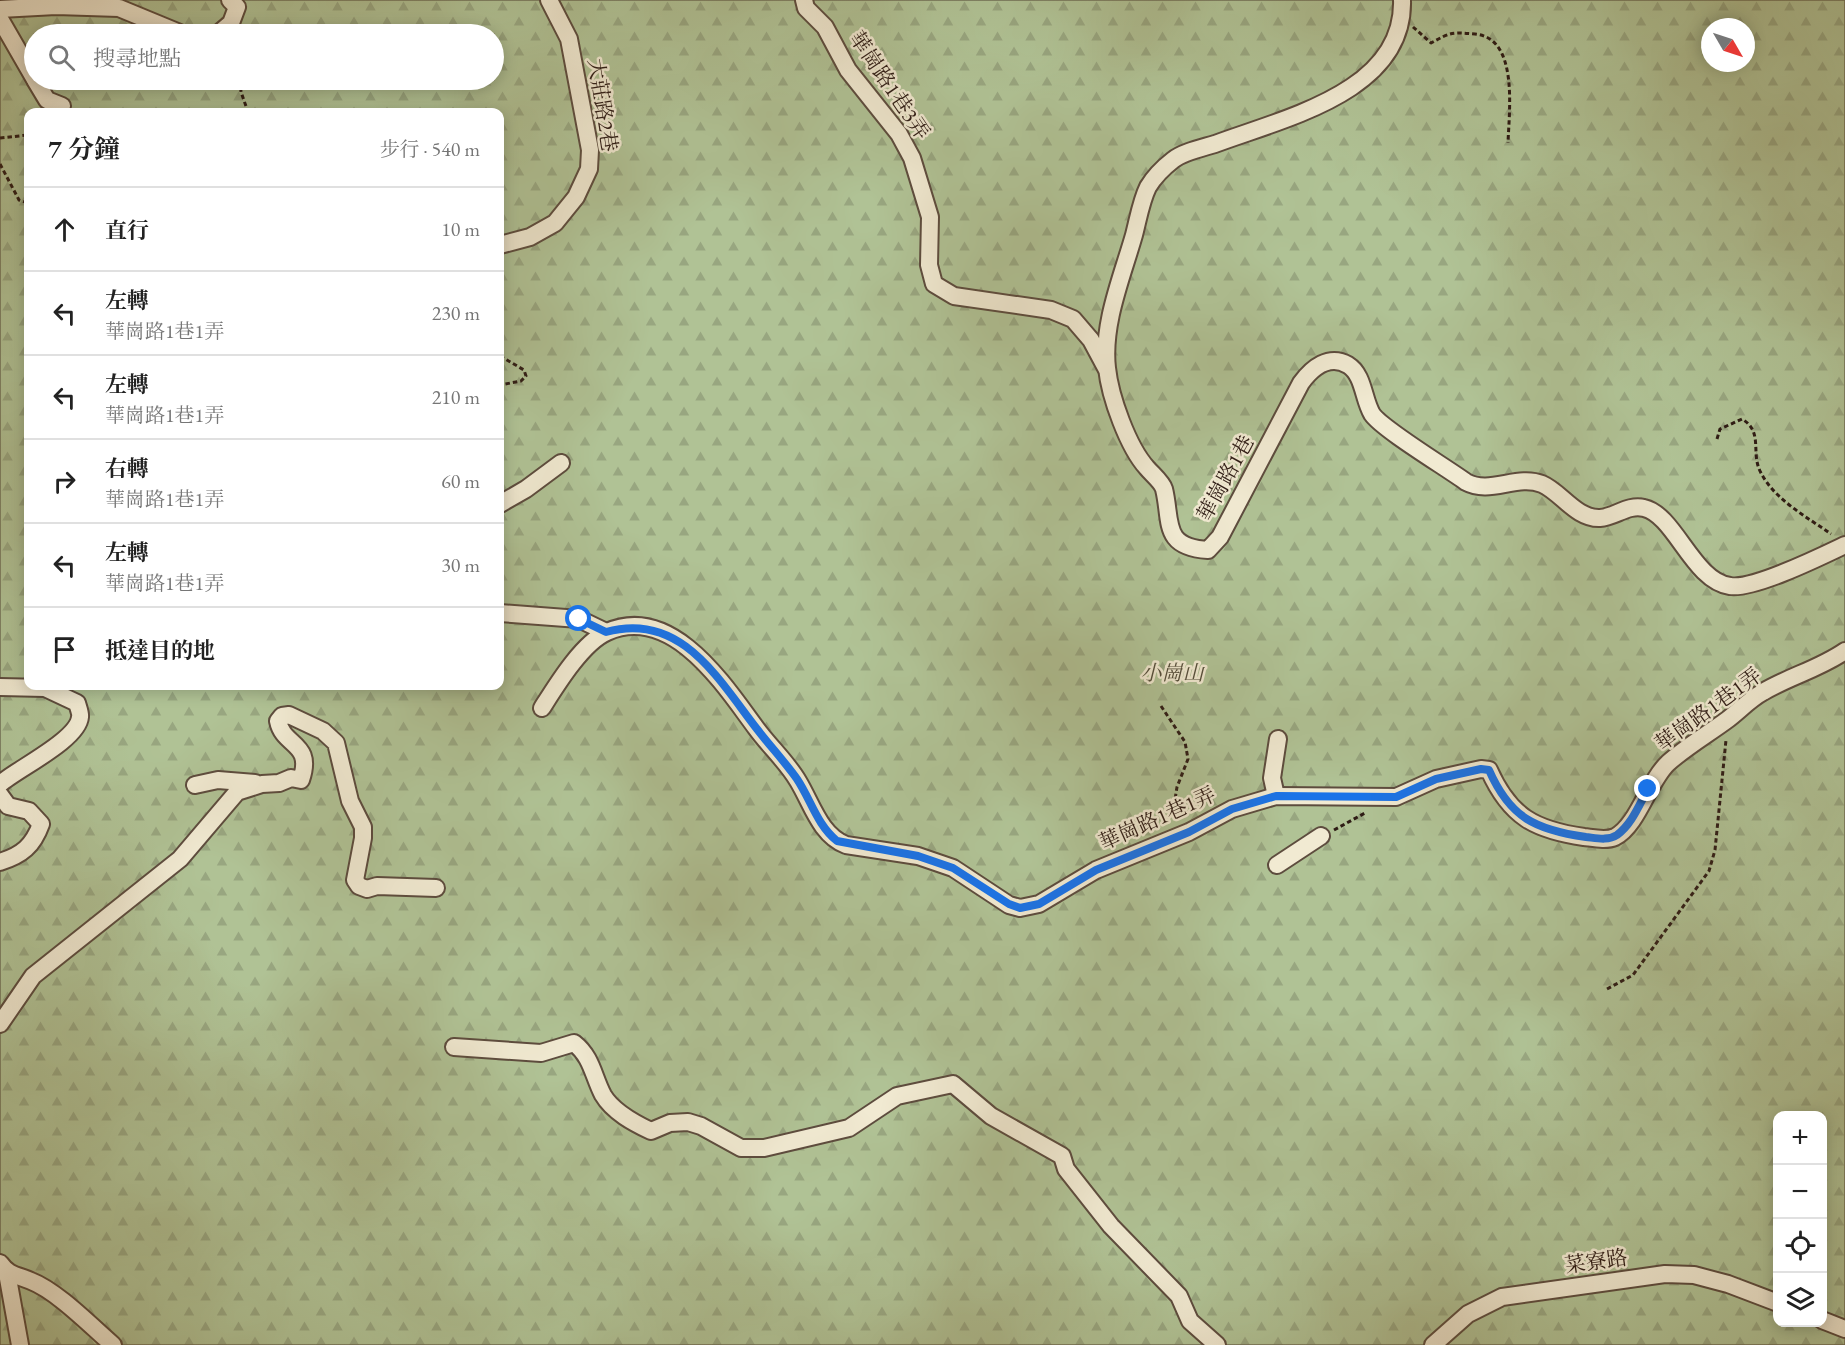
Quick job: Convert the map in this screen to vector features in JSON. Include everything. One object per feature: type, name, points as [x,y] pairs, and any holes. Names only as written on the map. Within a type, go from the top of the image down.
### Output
[{"type":"street","points":[[230,0],[237,7],[230,24]]},
{"type":"street","name":"大莊路2巷","points":[[504,244],[530,237],[555,223],[576,197],[589,169],[590,150],[569,39],[549,0]]},
{"type":"street","name":"華崗路1巷3弄","points":[[804,0],[806,8],[825,27],[848,70],[899,134],[912,158],[930,217],[929,265],[934,284],[954,296],[1051,310],[1073,320],[1091,340],[1107,369]]},
{"type":"street","name":"華崗路1巷","points":[[1402,0],[1403,18],[1394,46],[1377,67],[1330,100],[1174,159],[1154,178],[1147,189],[1107,333],[1107,369],[1128,437],[1140,460],[1164,487],[1167,522],[1175,538],[1195,549],[1208,549],[1220,537],[1301,383],[1312,369],[1326,361],[1347,364],[1358,375],[1374,417],[1466,482],[1476,487],[1531,482],[1542,484],[1584,515],[1600,518],[1634,507],[1645,508],[1657,514],[1704,572],[1724,585],[1731,587],[1747,584],[1812,561],[1840,541]]},
{"type":"street","points":[[0,9],[44,6],[119,8],[158,24]]},
{"type":"street","points":[[0,19],[24,60]]},
{"type":"street","points":[[42,90],[47,99],[62,106]]},
{"type":"street","points":[[504,502],[526,489],[561,463]]},
{"type":"street","points":[[504,613],[579,619],[606,632],[577,660],[542,708]]},
{"type":"street","name":"華崗路1巷1弄","points":[[606,632],[622,628],[644,627],[667,635],[694,652],[720,678],[797,779],[827,833],[837,841],[918,856],[953,868],[1009,904],[1020,908],[1039,904],[1096,870],[1189,832],[1232,809],[1276,796],[1396,797],[1436,779],[1481,769],[1489,770],[1499,793],[1520,816],[1533,825],[1561,834],[1603,839],[1615,837],[1629,825],[1648,789],[1668,764],[1763,692],[1821,667],[1845,651]]},
{"type":"street","points":[[0,687],[24,688]]},
{"type":"street","points":[[0,784],[14,772],[47,752],[75,728],[81,717],[77,704],[49,690]]},
{"type":"street","points":[[195,785],[218,780],[262,784],[279,783],[291,778],[301,780],[305,768],[304,755],[279,727],[278,721],[282,716],[289,716],[323,731],[336,743],[350,801],[363,827],[355,880],[359,886],[367,889],[377,886],[436,888]]},
{"type":"street","points":[[1276,796],[1272,778],[1278,739]]},
{"type":"street","points":[[0,1024],[33,976],[180,859],[237,792],[262,784]]},
{"type":"street","points":[[0,795],[8,806],[29,812],[41,824],[35,841],[19,856],[0,862]]},
{"type":"street","points":[[1276,865],[1321,836]]},
{"type":"street","points":[[454,1047],[541,1053],[574,1043],[586,1052],[604,1097],[630,1122],[651,1131],[669,1123],[688,1122],[701,1126],[741,1148],[764,1148],[849,1128],[897,1096],[953,1084],[991,1116],[1062,1156],[1066,1169],[1111,1226],[1179,1296],[1190,1321],[1217,1345]]},
{"type":"street","points":[[3,1268],[20,1345]]},
{"type":"street","points":[[3,1268],[33,1281],[113,1345]]},
{"type":"street","name":"菜寮路","points":[[1433,1345],[1468,1314],[1502,1297],[1665,1274],[1694,1275],[1728,1284],[1773,1301]]},
{"type":"street","points":[[1827,1322],[1845,1329]]},
{"type":"path","points":[[1403,18],[1431,43],[1451,32],[1480,34],[1499,44],[1506,62],[1508,143]]},
{"type":"path","points":[[241,90],[247,108]]},
{"type":"path","points":[[0,138],[24,135]]},
{"type":"path","points":[[0,164],[19,200],[24,202]]},
{"type":"path","points":[[504,358],[524,370],[526,376],[521,381],[504,384]]},
{"type":"path","points":[[1717,439],[1720,429],[1742,419],[1751,424],[1757,436],[1757,457],[1761,473],[1787,503],[1840,541]]},
{"type":"path","points":[[1161,706],[1185,742],[1188,759],[1177,787],[1173,812],[1189,832]]},
{"type":"path","points":[[1607,989],[1633,975],[1709,871],[1715,850],[1730,718]]},
{"type":"path","points":[[1321,836],[1368,812]]},
{"type":"green space","name":"小崗山","points":[[0,0],[1845,0],[1845,1345],[0,1345]]},
{"type":"route","points":[[579,619],[606,632],[622,628],[644,627],[667,635],[694,652],[720,678],[797,779],[827,833],[837,841],[846,845],[918,856],[953,868],[1009,904],[1020,908],[1039,904],[1096,870],[1189,832],[1232,809],[1276,796],[1396,797],[1436,779],[1481,769],[1489,770],[1499,793],[1520,816],[1533,825],[1561,834],[1603,839],[1615,837],[1629,825],[1648,789]]}]
